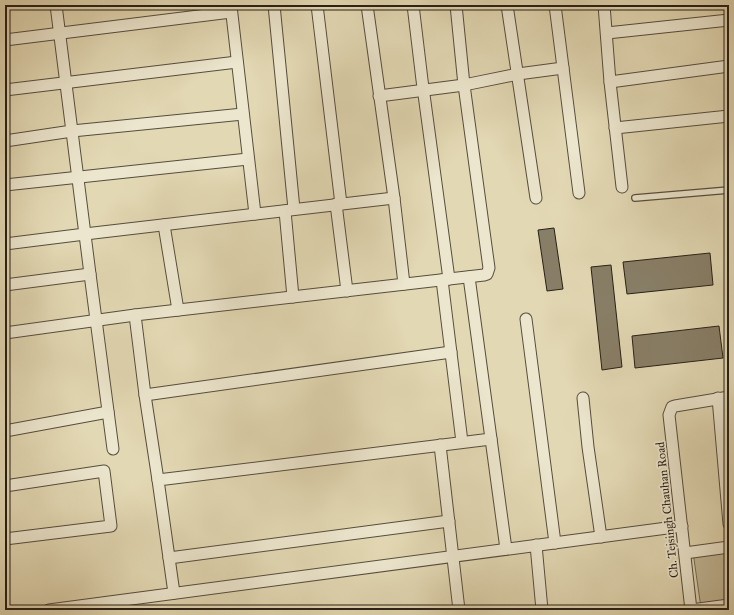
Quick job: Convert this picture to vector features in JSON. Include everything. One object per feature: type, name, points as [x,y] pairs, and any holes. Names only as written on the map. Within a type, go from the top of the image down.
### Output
[{"type":"street","points":[[56,5],[113,449]]},
{"type":"street","points":[[274,5],[290,210],[293,297]]},
{"type":"street","points":[[317,5],[347,291]]},
{"type":"street","points":[[367,5],[394,198],[404,284]]},
{"type":"street","points":[[413,5],[446,279],[451,352],[462,442]]},
{"type":"street","points":[[5,333],[135,315],[486,275],[489,268],[464,85],[456,5]]},
{"type":"street","points":[[507,5],[536,198]]},
{"type":"street","points":[[555,5],[579,192]]},
{"type":"street","points":[[604,5],[610,82],[622,187]]},
{"type":"street","points":[[5,40],[231,8],[254,214]]},
{"type":"street","points":[[607,33],[729,20]]},
{"type":"street","points":[[5,90],[237,62]]},
{"type":"street","points":[[610,82],[729,66]]},
{"type":"street","points":[[379,96],[464,85],[518,74],[563,68]]},
{"type":"street","points":[[5,140],[72,131],[243,114]]},
{"type":"street","points":[[615,128],[729,116]]},
{"type":"street","points":[[5,186],[248,159]]},
{"type":"street","points":[[5,244],[394,198]]},
{"type":"street","points":[[164,225],[178,310]]},
{"type":"street","points":[[5,285],[90,274]]},
{"type":"street","points":[[469,277],[506,549]]},
{"type":"street","points":[[135,315],[145,395],[174,593]]},
{"type":"street","points":[[526,319],[555,543]]},
{"type":"street","points":[[145,395],[451,352]]},
{"type":"street","points":[[583,398],[588,447],[601,537]]},
{"type":"street","points":[[724,398],[729,524]]},
{"type":"street","name":"Ch. Tejsingh Chauhan Road","points":[[691,610],[669,415],[672,407],[675,406],[724,398]]},
{"type":"street","points":[[5,431],[108,412]]},
{"type":"street","points":[[158,480],[491,439]]},
{"type":"street","points":[[440,445],[459,610]]},
{"type":"street","points":[[5,486],[104,471],[111,526],[5,539]]},
{"type":"street","points":[[169,558],[449,521]]},
{"type":"street","points":[[49,610],[682,526]]},
{"type":"street","points":[[536,545],[542,610]]},
{"type":"street","points":[[685,553],[729,547]]},
{"type":"street","points":[[691,610],[729,605]]},
{"type":"lane","points":[[635,198],[729,190]]},
{"type":"shaded area","points":[[729,547],[729,604],[701,608],[693,552]]},
{"type":"building","points":[[554,228],[563,289],[547,291],[538,230]]},
{"type":"building","points":[[710,253],[713,285],[627,294],[623,262]]},
{"type":"building","points":[[611,265],[622,367],[602,370],[591,267]]},
{"type":"building","points":[[719,326],[723,358],[635,368],[632,336]]}]
